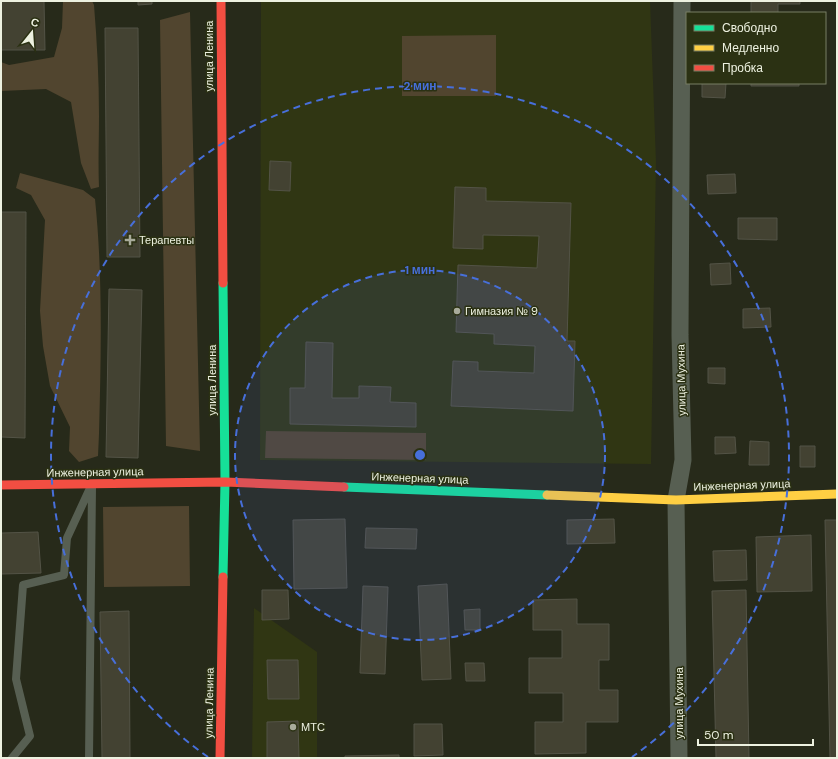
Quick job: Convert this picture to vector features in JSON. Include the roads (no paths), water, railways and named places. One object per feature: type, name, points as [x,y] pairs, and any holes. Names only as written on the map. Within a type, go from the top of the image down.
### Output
[{"type":"street","name":"улица Ленина","points":[[220,758],[225,482],[221,1]]},
{"type":"street","name":"улица Мухина","points":[[679,758],[676,500],[683,460],[680,336],[682,1]]},
{"type":"street","name":"Инженерная улица","points":[[1,485],[225,482],[676,500],[837,494]]},
{"type":"lane","points":[[12,758],[30,736],[16,679],[23,585],[64,575],[67,538],[92,484]]},
{"type":"lane","points":[[89,758],[92,484]]},
{"type":"place","name":"Терапевты","points":[[130,240]]},
{"type":"place","name":"Гимназия № 9","points":[[457,311]]},
{"type":"place","name":"МТС","points":[[293,727]]}]
